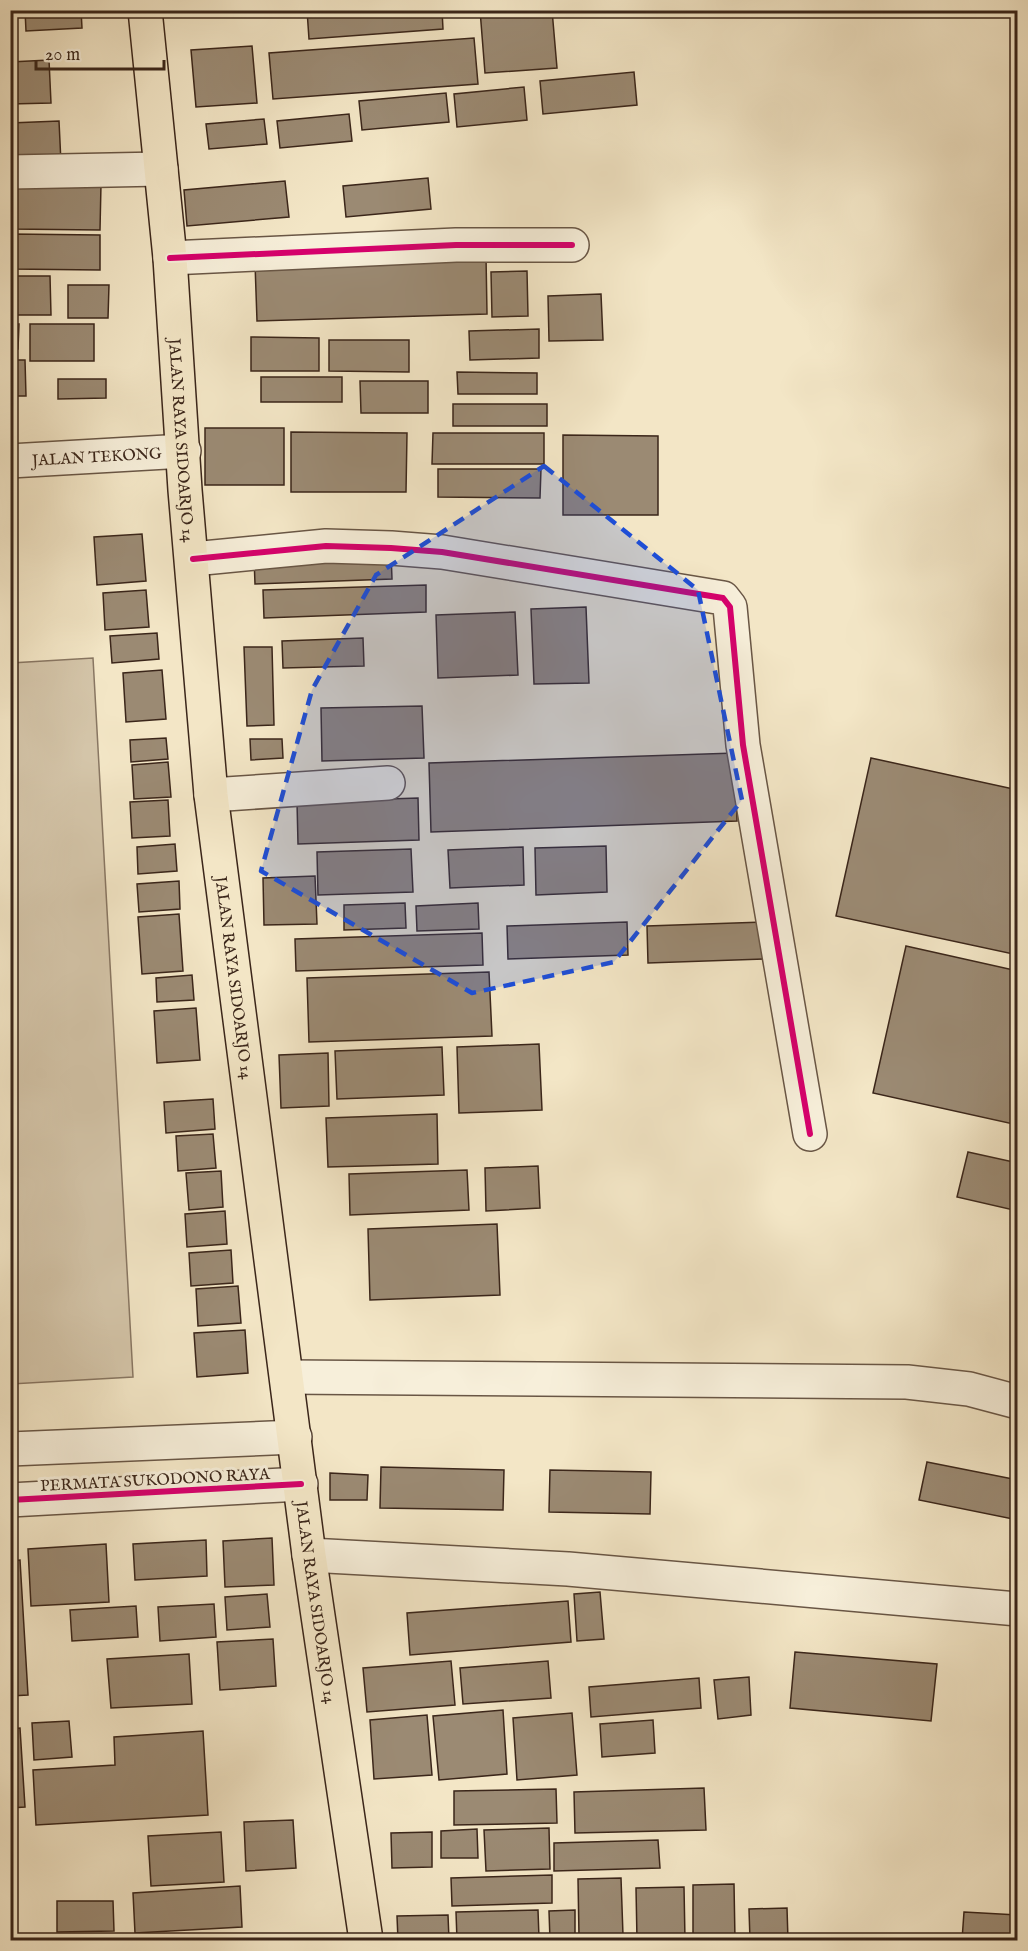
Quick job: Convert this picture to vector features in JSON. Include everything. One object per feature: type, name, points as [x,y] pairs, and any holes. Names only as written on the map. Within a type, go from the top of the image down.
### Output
[{"type":"main road","name":"JALAN RAYA SIDOARJO 14","points":[[145,10],[170,258],[185,490],[211,795],[309,1555],[366,1941]]},
{"type":"street","points":[[10,172],[161,169]]},
{"type":"street","points":[[170,258],[456,245],[572,245]]},
{"type":"street","name":"JALAN TEKONG","points":[[10,461],[184,451]]},
{"type":"street","points":[[192,555],[326,546],[442,552],[723,598],[730,607],[748,780],[788,996],[810,1134]]},
{"type":"street","points":[[211,795],[388,783]]},
{"type":"street","points":[[287,1377],[907,1382],[969,1389],[1017,1402]]},
{"type":"street","points":[[10,1449],[295,1437]]},
{"type":"street","name":"PERMATA SUKODONO RAYA","points":[[10,1500],[301,1484]]},
{"type":"street","points":[[309,1555],[568,1569],[1017,1609]]},
{"type":"highlighted area","points":[[544,466],[698,590],[742,800],[614,962],[472,993],[261,871],[312,690],[376,575]]},
{"type":"shaded area","points":[[93,658],[133,1377],[11,1384],[11,663]]},
{"type":"building","points":[[25,10],[81,10],[82,28],[26,31]]},
{"type":"building","points":[[307,10],[442,10],[443,29],[309,39]]},
{"type":"building","points":[[480,10],[552,10],[557,68],[485,73]]},
{"type":"building","points":[[474,38],[478,84],[273,99],[269,53]]},
{"type":"building","points":[[252,46],[257,103],[196,107],[191,50]]},
{"type":"building","points":[[49,60],[51,103],[10,104],[10,62]]},
{"type":"building","points":[[634,72],[637,105],[543,114],[540,81]]},
{"type":"building","points":[[524,87],[527,120],[457,127],[454,94]]},
{"type":"building","points":[[446,93],[449,122],[362,130],[359,101]]},
{"type":"building","points":[[349,114],[352,141],[280,148],[277,121]]},
{"type":"building","points":[[264,119],[267,144],[209,149],[206,124]]},
{"type":"building","points":[[59,121],[61,163],[10,165],[10,123]]},
{"type":"building","points":[[428,178],[431,209],[346,217],[343,186]]},
{"type":"building","points":[[285,181],[289,217],[187,226],[184,190]]},
{"type":"building","points":[[10,184],[101,184],[100,230],[10,229]]},
{"type":"building","points":[[10,234],[100,235],[100,270],[10,269]]},
{"type":"building","points":[[486,256],[487,314],[257,321],[255,263]]},
{"type":"building","points":[[527,271],[528,316],[492,317],[491,272]]},
{"type":"building","points":[[10,276],[50,276],[51,315],[10,315]]},
{"type":"building","points":[[68,285],[109,285],[108,318],[68,318]]},
{"type":"building","points":[[601,294],[603,340],[549,341],[548,296]]},
{"type":"building","points":[[10,324],[19,324],[18,349],[10,349]]},
{"type":"building","points":[[30,324],[94,324],[94,361],[30,361]]},
{"type":"building","points":[[539,329],[539,358],[470,360],[469,331]]},
{"type":"building","points":[[251,337],[319,338],[319,371],[251,371]]},
{"type":"building","points":[[329,340],[409,340],[409,372],[329,371]]},
{"type":"building","points":[[10,360],[25,360],[26,396],[10,396]]},
{"type":"building","points":[[457,372],[537,373],[537,394],[458,394]]},
{"type":"building","points":[[261,377],[342,377],[342,402],[261,402]]},
{"type":"building","points":[[58,379],[106,379],[106,398],[58,399]]},
{"type":"building","points":[[360,381],[428,381],[428,413],[361,413]]},
{"type":"building","points":[[453,404],[547,404],[547,426],[453,426]]},
{"type":"building","points":[[205,428],[284,428],[284,485],[205,485]]},
{"type":"building","points":[[291,432],[407,433],[406,492],[291,492]]},
{"type":"building","points":[[433,433],[544,433],[544,464],[432,464]]},
{"type":"building","points":[[563,435],[658,436],[658,515],[563,515]]},
{"type":"building","points":[[438,469],[541,469],[540,498],[438,497]]},
{"type":"building","points":[[142,534],[146,581],[97,585],[94,537]]},
{"type":"building","points":[[391,553],[392,579],[255,584],[254,557]]},
{"type":"building","points":[[426,585],[426,612],[264,618],[263,590]]},
{"type":"building","points":[[146,590],[149,627],[105,630],[103,593]]},
{"type":"building","points":[[586,607],[589,683],[534,684],[531,609]]},
{"type":"building","points":[[515,612],[518,675],[438,678],[436,615]]},
{"type":"building","points":[[157,633],[159,659],[112,663],[110,636]]},
{"type":"building","points":[[363,638],[364,666],[283,668],[282,641]]},
{"type":"building","points":[[244,647],[272,647],[274,725],[247,726]]},
{"type":"building","points":[[162,670],[166,719],[126,722],[123,673]]},
{"type":"building","points":[[422,706],[424,758],[322,761],[321,708]]},
{"type":"building","points":[[166,738],[168,759],[131,762],[130,740]]},
{"type":"building","points":[[250,739],[282,739],[283,758],[251,760]]},
{"type":"building","points":[[735,753],[737,821],[431,832],[429,763]]},
{"type":"building","points":[[871,758],[1018,790],[1018,955],[836,916]]},
{"type":"building","points":[[168,762],[171,797],[134,799],[132,765]]},
{"type":"building","points":[[418,798],[419,840],[298,844],[297,802]]},
{"type":"building","points":[[168,800],[170,836],[132,838],[130,802]]},
{"type":"building","points":[[175,844],[177,871],[138,874],[137,847]]},
{"type":"building","points":[[606,846],[607,892],[536,895],[535,848]]},
{"type":"building","points":[[523,847],[524,885],[450,888],[448,850]]},
{"type":"building","points":[[411,849],[413,892],[318,895],[317,852]]},
{"type":"building","points":[[315,876],[317,924],[264,925],[263,878]]},
{"type":"building","points":[[179,881],[180,909],[139,912],[137,884]]},
{"type":"building","points":[[405,903],[406,928],[344,930],[344,905]]},
{"type":"building","points":[[478,903],[479,929],[417,931],[416,906]]},
{"type":"building","points":[[179,914],[183,971],[142,974],[138,917]]},
{"type":"building","points":[[627,922],[628,955],[508,959],[507,926]]},
{"type":"building","points":[[764,922],[766,959],[648,963],[647,926]]},
{"type":"building","points":[[482,933],[483,965],[296,971],[295,939]]},
{"type":"building","points":[[906,946],[1018,971],[1018,1125],[873,1093]]},
{"type":"building","points":[[489,972],[492,1036],[309,1042],[307,978]]},
{"type":"building","points":[[192,975],[194,1000],[157,1002],[156,978]]},
{"type":"building","points":[[196,1008],[200,1060],[157,1063],[154,1011]]},
{"type":"building","points":[[539,1044],[542,1110],[459,1113],[457,1047]]},
{"type":"building","points":[[442,1047],[444,1095],[337,1099],[335,1051]]},
{"type":"building","points":[[328,1053],[329,1106],[281,1108],[279,1055]]},
{"type":"building","points":[[213,1099],[215,1129],[166,1133],[164,1102]]},
{"type":"building","points":[[437,1114],[438,1164],[328,1167],[326,1118]]},
{"type":"building","points":[[213,1134],[216,1168],[178,1171],[176,1136]]},
{"type":"building","points":[[968,1152],[1018,1163],[1018,1211],[957,1197]]},
{"type":"building","points":[[538,1166],[540,1208],[486,1211],[485,1168]]},
{"type":"building","points":[[467,1170],[469,1210],[350,1215],[349,1174]]},
{"type":"building","points":[[221,1171],[223,1207],[189,1210],[186,1173]]},
{"type":"building","points":[[225,1211],[227,1244],[187,1247],[185,1214]]},
{"type":"building","points":[[497,1224],[500,1295],[370,1300],[368,1229]]},
{"type":"building","points":[[231,1250],[233,1283],[191,1286],[189,1253]]},
{"type":"building","points":[[238,1286],[241,1323],[198,1326],[196,1289]]},
{"type":"building","points":[[245,1330],[248,1373],[197,1377],[194,1333]]},
{"type":"building","points":[[927,1462],[1018,1480],[1018,1520],[919,1500]]},
{"type":"building","points":[[381,1467],[504,1470],[503,1510],[380,1508]]},
{"type":"building","points":[[550,1470],[651,1472],[650,1514],[549,1512]]},
{"type":"building","points":[[330,1473],[368,1475],[367,1500],[330,1500]]},
{"type":"building","points":[[272,1538],[274,1585],[225,1587],[223,1541]]},
{"type":"building","points":[[206,1540],[207,1576],[135,1580],[133,1544]]},
{"type":"building","points":[[106,1544],[109,1602],[31,1606],[28,1549]]},
{"type":"building","points":[[20,1560],[28,1695],[10,1696],[10,1561]]},
{"type":"building","points":[[600,1592],[604,1639],[577,1641],[574,1594]]},
{"type":"building","points":[[267,1594],[270,1627],[227,1630],[225,1597]]},
{"type":"building","points":[[568,1601],[571,1642],[410,1655],[407,1613]]},
{"type":"building","points":[[214,1604],[216,1637],[160,1641],[158,1607]]},
{"type":"building","points":[[136,1606],[138,1637],[72,1641],[70,1610]]},
{"type":"building","points":[[273,1639],[276,1686],[220,1690],[217,1642]]},
{"type":"building","points":[[795,1652],[937,1664],[931,1721],[790,1708]]},
{"type":"building","points":[[189,1654],[192,1704],[111,1708],[107,1659]]},
{"type":"building","points":[[451,1661],[455,1705],[367,1712],[363,1668]]},
{"type":"building","points":[[548,1661],[551,1698],[463,1704],[460,1668]]},
{"type":"building","points":[[749,1677],[751,1715],[718,1719],[714,1680]]},
{"type":"building","points":[[699,1678],[701,1708],[591,1717],[589,1687]]},
{"type":"building","points":[[503,1710],[507,1774],[439,1780],[433,1716]]},
{"type":"building","points":[[572,1713],[577,1775],[517,1780],[513,1718]]},
{"type":"building","points":[[427,1715],[432,1775],[374,1779],[370,1720]]},
{"type":"building","points":[[653,1720],[655,1753],[602,1757],[600,1724]]},
{"type":"building","points":[[69,1721],[72,1757],[34,1760],[32,1723]]},
{"type":"building","points":[[20,1728],[25,1807],[10,1808],[10,1729]]},
{"type":"building","points":[[203,1731],[208,1815],[36,1825],[33,1770],[115,1765],[114,1737]]},
{"type":"building","points":[[704,1788],[706,1830],[575,1833],[574,1792]]},
{"type":"building","points":[[556,1789],[557,1823],[454,1825],[454,1791]]},
{"type":"building","points":[[293,1820],[296,1868],[246,1871],[244,1822]]},
{"type":"building","points":[[549,1828],[550,1869],[486,1871],[484,1830]]},
{"type":"building","points":[[477,1829],[478,1858],[441,1858],[441,1831]]},
{"type":"building","points":[[221,1832],[224,1882],[151,1886],[148,1836]]},
{"type":"building","points":[[432,1832],[432,1867],[392,1868],[391,1833]]},
{"type":"building","points":[[658,1840],[660,1868],[554,1871],[554,1843]]},
{"type":"building","points":[[552,1875],[552,1903],[452,1906],[451,1878]]},
{"type":"building","points":[[621,1878],[623,1935],[579,1936],[578,1879]]},
{"type":"building","points":[[734,1884],[735,1940],[693,1940],[693,1885]]},
{"type":"building","points":[[240,1886],[242,1927],[135,1933],[133,1893]]},
{"type":"building","points":[[684,1887],[685,1940],[637,1940],[636,1888]]},
{"type":"building","points":[[57,1901],[113,1901],[114,1931],[57,1932]]},
{"type":"building","points":[[787,1908],[788,1940],[750,1940],[749,1909]]},
{"type":"building","points":[[538,1910],[539,1938],[457,1940],[456,1912]]},
{"type":"building","points":[[575,1910],[575,1940],[550,1940],[549,1911]]},
{"type":"building","points":[[964,1912],[1018,1915],[1018,1940],[962,1940]]},
{"type":"building","points":[[448,1915],[449,1940],[398,1940],[397,1916]]},
{"type":"building","points":[[170,1936],[225,1938],[225,1940],[170,1940]]},
{"type":"building","points":[[236,1937],[318,1939],[236,1940]]},
{"type":"building","points":[[847,1937],[848,1940],[794,1940],[794,1938]]},
{"type":"cycle path","points":[[170,258],[456,245],[572,245]]},
{"type":"cycle path","points":[[193,559],[326,546],[391,548],[442,552],[723,598],[730,607],[743,745],[810,1134]]},
{"type":"cycle path","points":[[10,1500],[301,1484]]}]
